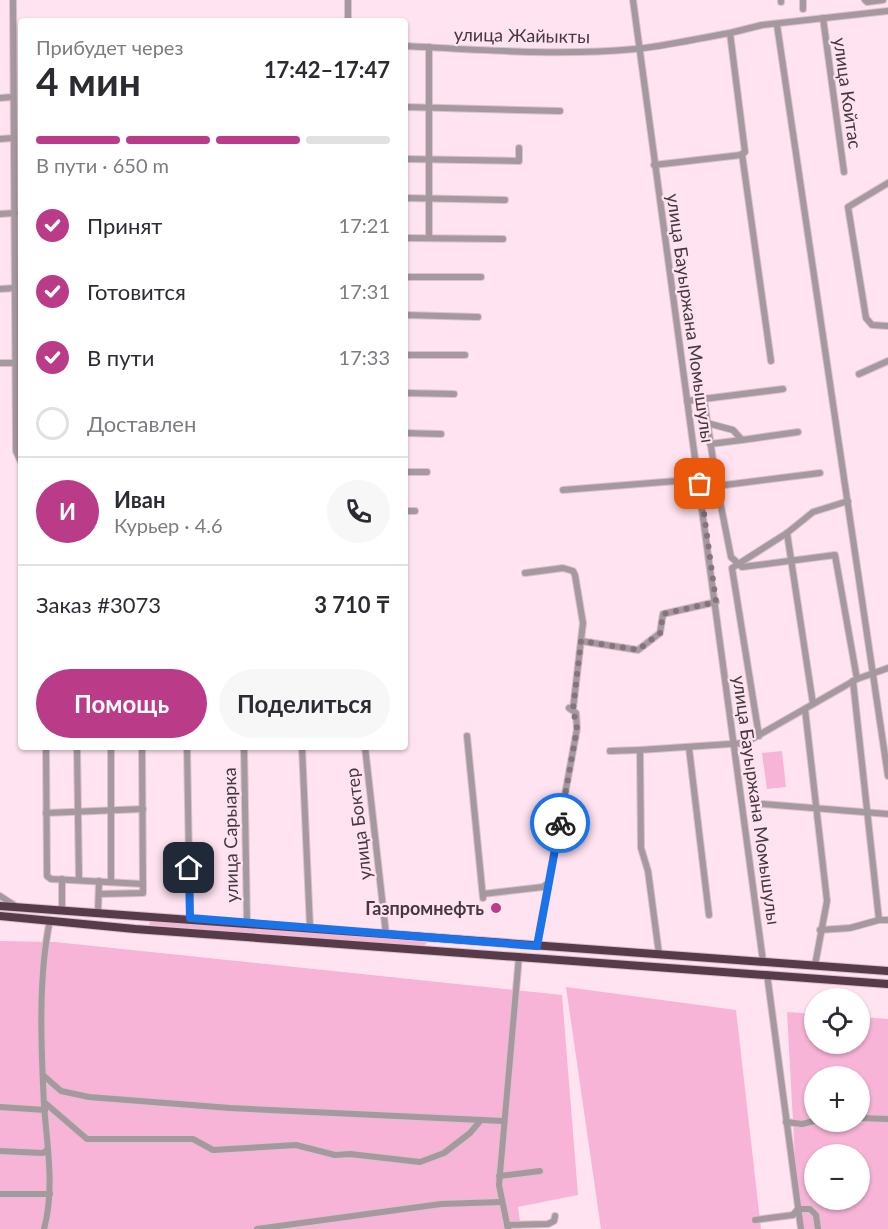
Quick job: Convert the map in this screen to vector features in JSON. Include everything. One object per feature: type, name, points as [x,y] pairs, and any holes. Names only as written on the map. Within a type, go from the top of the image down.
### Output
[{"type":"highway","points":[[0,906],[136,914],[888,971]]},
{"type":"highway","points":[[135,928],[136,914]]},
{"type":"highway","points":[[0,916],[888,984]]},
{"type":"highway","points":[[435,950],[436,938]]},
{"type":"street","points":[[13,0],[13,138],[18,191],[15,213],[18,398]]},
{"type":"street","points":[[348,0],[348,18]]},
{"type":"street","name":"улица Бауыржана Момышулы","points":[[633,0],[763,961]]},
{"type":"street","points":[[803,0],[803,9]]},
{"type":"street","points":[[865,0],[867,2],[884,0]]},
{"type":"street","name":"улица Жайыкты","points":[[408,46],[561,52],[638,49],[777,25],[888,10]]},
{"type":"street","name":"улица Койтас","points":[[823,18],[844,172]]},
{"type":"street","points":[[777,25],[789,119],[874,671],[888,776]]},
{"type":"street","points":[[13,26],[18,27]]},
{"type":"street","points":[[730,33],[745,152],[742,154],[771,361]]},
{"type":"street","points":[[429,47],[429,238]]},
{"type":"street","points":[[0,98],[12,97]]},
{"type":"street","points":[[408,107],[560,111]]},
{"type":"street","points":[[0,139],[13,138]]},
{"type":"street","points":[[408,159],[519,161],[519,148]]},
{"type":"street","points":[[654,165],[742,154]]},
{"type":"street","points":[[888,183],[851,203],[848,207],[866,318],[872,325],[888,326]]},
{"type":"street","points":[[408,198],[505,201]]},
{"type":"street","points":[[0,214],[15,213]]},
{"type":"street","points":[[408,238],[503,239]]},
{"type":"street","points":[[408,277],[481,277]]},
{"type":"street","points":[[0,288],[16,288]]},
{"type":"street","points":[[408,315],[478,316]]},
{"type":"street","points":[[408,355],[465,355]]},
{"type":"street","points":[[859,374],[888,361]]},
{"type":"street","points":[[0,363],[17,363]]},
{"type":"street","points":[[687,401],[783,389]]},
{"type":"street","points":[[408,393],[454,394]]},
{"type":"street","points":[[704,400],[731,557],[737,564],[752,568],[835,555],[855,680],[879,920]]},
{"type":"street","points":[[707,423],[733,430],[741,440]]},
{"type":"street","points":[[710,444],[798,432]]},
{"type":"street","points":[[408,433],[441,434]]},
{"type":"street","points":[[18,440],[16,451],[18,455]]},
{"type":"street","points":[[408,472],[427,472]]},
{"type":"street","points":[[563,490],[689,480],[708,487],[820,473]]},
{"type":"street","points":[[701,494],[708,487]]},
{"type":"street","points":[[759,736],[734,591],[732,567],[787,533],[813,512],[848,501]]},
{"type":"street","points":[[408,511],[415,511]]},
{"type":"street","points":[[787,533],[813,704]]},
{"type":"street","points":[[525,573],[563,568],[573,571],[583,623],[571,709],[576,716],[576,739],[537,946]]},
{"type":"street","points":[[581,641],[638,650],[660,633],[663,614],[716,602]]},
{"type":"street","points":[[609,751],[734,745],[759,736],[855,680],[874,671],[888,668]]},
{"type":"street","points":[[805,709],[827,902],[815,965]]},
{"type":"street","points":[[467,736],[483,896],[543,887],[547,884]]},
{"type":"street","points":[[688,748],[709,915]]},
{"type":"street","points":[[46,750],[47,876],[51,879],[142,884]]},
{"type":"street","points":[[77,750],[79,880]]},
{"type":"street","points":[[111,750],[111,882]]},
{"type":"street","points":[[99,894],[142,895],[142,750]]},
{"type":"street","points":[[187,750],[190,918]]},
{"type":"street","name":"улица Сарыарка","points":[[244,750],[247,923]]},
{"type":"street","points":[[302,750],[310,928]]},
{"type":"street","name":"улица Боктер","points":[[364,750],[386,934]]},
{"type":"street","points":[[640,750],[640,848],[648,871],[659,954]]},
{"type":"street","points":[[763,804],[888,814]]},
{"type":"street","points":[[46,813],[143,809]]},
{"type":"street","points":[[62,879],[62,910]]},
{"type":"street","points":[[98,912],[99,881]]},
{"type":"street","points":[[0,896],[18,907]]},
{"type":"street","points":[[44,1229],[50,1194],[44,1106],[44,951],[50,920]]},
{"type":"street","points":[[820,930],[850,928],[879,920],[888,920]]},
{"type":"street","points":[[519,956],[503,1121],[499,1176],[501,1202],[508,1227],[530,1227],[554,1221],[555,1216]]},
{"type":"street","points":[[767,975],[801,1229]]},
{"type":"street","points":[[44,1076],[62,1091],[89,1097],[230,1108],[503,1121]]},
{"type":"street","points":[[0,1107],[44,1106],[87,1139],[193,1139],[213,1150],[296,1145],[335,1155],[350,1154],[420,1162],[444,1153],[470,1133],[481,1120]]},
{"type":"street","points":[[870,1118],[888,1119]]},
{"type":"street","points":[[786,1122],[804,1124]]},
{"type":"street","points":[[0,1151],[43,1153],[48,1149]]},
{"type":"street","points":[[499,1176],[540,1171]]},
{"type":"street","points":[[0,1194],[50,1194]]},
{"type":"street","points":[[257,1229],[441,1204],[501,1202]]},
{"type":"street","points":[[755,1220],[793,1215],[798,1209]]},
{"type":"street","points":[[798,1209],[813,1211],[818,1229]]},
{"type":"shaded area","points":[[782,751],[786,787],[767,789],[762,753]]},
{"type":"shaded area","points":[[150,921],[427,942],[424,946],[149,925]]},
{"type":"shaded area","points":[[0,941],[55,942],[562,995],[578,1195],[518,1207],[521,1229],[0,1229]]},
{"type":"shaded area","points":[[566,987],[736,1010],[761,1229],[601,1229]]},
{"type":"shaded area","points":[[787,1012],[804,1013],[804,1054],[870,1054],[870,1018],[888,1019],[888,1229],[802,1229],[798,1212]]},
{"type":"way so far","points":[[560,823],[577,729],[576,713],[573,709],[581,641],[638,650],[660,633],[663,614],[716,602],[700,484]]},
{"type":"place","name":"Газпромнефть","points":[[496,908]]},
{"type":"route","points":[[189,868],[190,918],[537,946],[560,823]]}]
